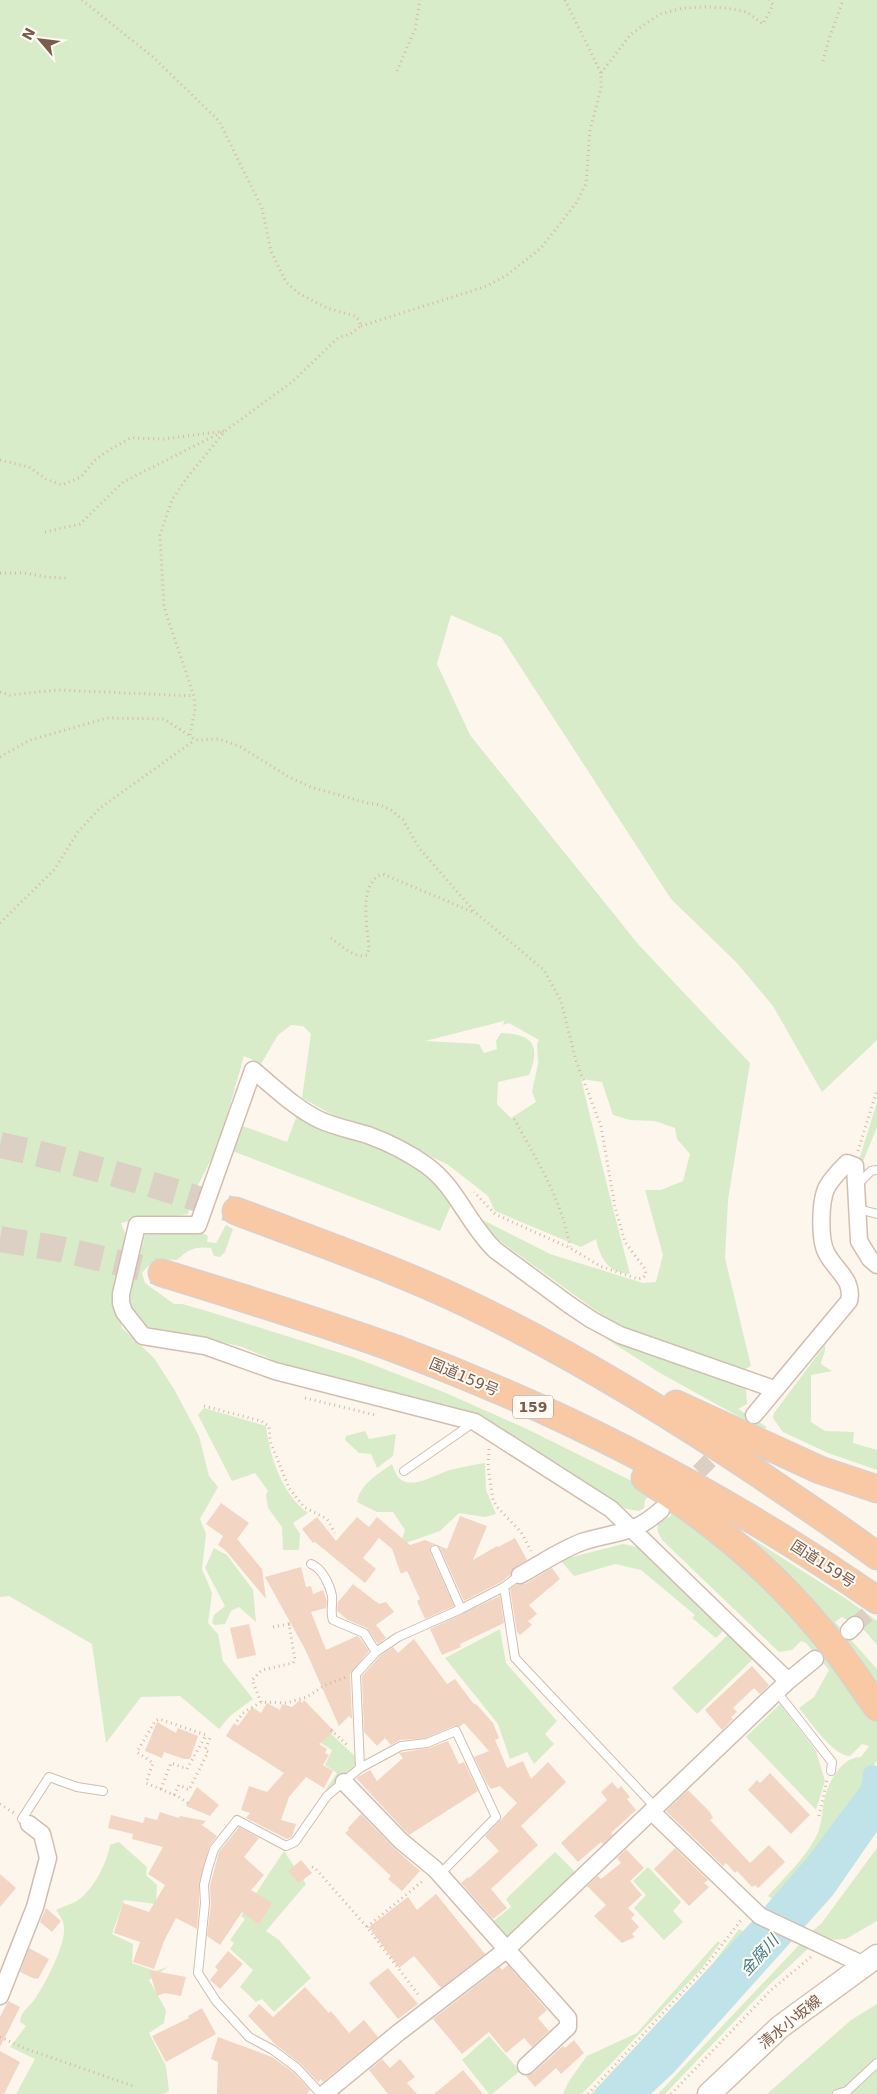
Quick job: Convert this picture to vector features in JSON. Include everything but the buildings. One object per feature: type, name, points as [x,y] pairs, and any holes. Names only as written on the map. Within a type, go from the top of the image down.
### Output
[{"type":"highway","points":[[236,1211],[414,1280],[746,1437],[820,1470],[877,1489]]},
{"type":"highway","name":"国道159号","points":[[162,1273],[397,1349],[516,1399],[617,1446],[760,1524],[877,1600]]},
{"type":"highway","name":"159","points":[[224,1292],[390,1359],[516,1413],[634,1471],[691,1507],[764,1570],[819,1627],[877,1707]]},
{"type":"highway","points":[[468,1304],[639,1397],[737,1459],[877,1556]]},
{"type":"main road","name":"清水小坂線","points":[[710,2094],[780,2027],[871,1960]]},
{"type":"street","points":[[774,1389],[620,1335],[592,1320],[495,1250],[482,1237],[450,1188],[438,1174],[424,1163],[369,1135],[320,1120],[305,1112],[253,1070],[198,1224],[137,1225],[121,1294],[124,1312],[143,1336],[205,1346],[275,1371],[475,1422],[612,1509],[782,1686]]},
{"type":"street","points":[[754,1415],[849,1301],[850,1287],[826,1254],[820,1231],[826,1189],[847,1163],[855,1166],[859,1241],[870,1259],[877,1265]]},
{"type":"street","points":[[520,1575],[583,1542],[632,1530],[648,1521],[661,1510]]},
{"type":"street","points":[[323,2094],[506,1950],[782,1686],[815,1659]]},
{"type":"street","points":[[344,1782],[402,1841],[438,1872],[568,2018],[568,2027],[526,2066]]},
{"type":"street","points":[[654,1810],[755,1912],[821,1946],[871,1960]]},
{"type":"street","points":[[0,1996],[35,1907],[48,1858],[42,1834],[25,1821]]},
{"type":"lane","points":[[856,1186],[864,1176],[877,1170]]},
{"type":"lane","points":[[858,1209],[877,1214]]},
{"type":"lane","points":[[404,1471],[475,1422]]},
{"type":"lane","points":[[435,1550],[461,1609]]},
{"type":"lane","points":[[311,1564],[321,1571],[329,1587],[333,1620],[364,1632],[376,1652]]},
{"type":"lane","points":[[360,1768],[356,1674],[376,1652],[398,1637],[461,1609],[504,1587],[520,1575]]},
{"type":"lane","points":[[504,1587],[515,1658],[654,1810]]},
{"type":"lane","points":[[782,1686],[832,1762],[831,1771]]},
{"type":"lane","points":[[323,2094],[297,2068],[273,2050],[249,2037],[216,2001],[198,1973],[205,1903],[204,1885],[214,1849],[237,1820],[286,1846],[296,1842],[327,1796],[360,1768],[401,1746],[427,1743],[456,1730],[496,1817],[438,1872]]},
{"type":"lane","points":[[25,1821],[49,1777],[78,1787],[103,1791]]},
{"type":"lane","points":[[837,2094],[847,2091],[877,2063]]},
{"type":"path","points":[[82,0],[153,57],[219,121],[262,208],[271,251],[286,282],[298,293],[327,308],[354,316],[359,320],[361,326]]},
{"type":"path","points":[[396,71],[415,29],[420,0]]},
{"type":"path","points":[[45,532],[80,524],[122,482],[225,430],[292,382],[338,338],[350,334],[361,326],[487,286],[507,275],[541,248],[576,203],[586,184],[590,130],[601,89],[601,73],[565,0]]},
{"type":"path","points":[[601,73],[631,34],[660,14],[683,8],[705,6],[726,8],[747,12],[763,24],[773,5],[769,0]]},
{"type":"path","points":[[824,61],[829,39],[843,0]]},
{"type":"path","points":[[0,460],[29,468],[46,479],[62,485],[81,477],[94,461],[130,438],[164,439],[225,430]]},
{"type":"path","points":[[190,736],[194,715],[194,696],[164,607],[160,535],[172,500],[186,479],[225,430]]},
{"type":"path","points":[[0,573],[25,573],[66,578]]},
{"type":"path","points":[[0,692],[10,695],[58,690],[194,696]]},
{"type":"path","points":[[0,756],[30,740],[107,718],[164,719],[195,740]]},
{"type":"path","points":[[0,923],[54,870],[78,832],[100,808],[195,740],[219,739],[239,746],[289,777],[311,787],[380,805],[391,810],[403,820],[419,848],[476,913],[544,970],[561,1001],[576,1061],[602,1126],[615,1207],[625,1242],[645,1269],[646,1274],[643,1278],[631,1277],[600,1266],[570,1248],[495,1214],[470,1187]]},
{"type":"path","points":[[331,938],[353,953],[362,956],[367,954],[369,949],[366,902],[369,884],[376,877],[383,874],[476,913]]},
{"type":"path","points":[[855,1166],[855,1159],[873,1108],[877,1090]]},
{"type":"path","points":[[514,1120],[548,1178],[567,1229],[570,1248]]},
{"type":"path","points":[[204,1406],[261,1421],[269,1426],[270,1441],[289,1488],[304,1507],[327,1520],[335,1533]]},
{"type":"path","points":[[494,1434],[489,1445],[488,1467],[493,1500],[498,1508],[521,1532],[539,1565]]},
{"type":"path","points":[[272,1627],[294,1623]]},
{"type":"path","points":[[261,1702],[252,1680],[262,1670],[293,1663],[295,1660],[289,1624]]},
{"type":"path","points":[[237,1721],[243,1713],[261,1702],[286,1703],[307,1697],[325,1684],[356,1674]]},
{"type":"path","points":[[161,1789],[171,1762],[187,1769],[206,1735],[159,1719],[155,1721],[137,1752],[153,1763],[146,1783],[174,1795],[191,1805]]},
{"type":"path","points":[[174,1795],[179,1785],[189,1790],[208,1752],[205,1750],[210,1738]]},
{"type":"path","points":[[819,1816],[826,1782],[831,1771]]},
{"type":"path","points":[[312,1867],[315,1868],[367,1927],[430,2010]]},
{"type":"path","points":[[367,1927],[438,1872]]},
{"type":"path","points":[[588,2094],[702,1972],[755,1912]]},
{"type":"path","points":[[671,2094],[771,1990],[821,1946]]},
{"type":"path","points":[[0,2037],[24,2048],[133,2086]]},
{"type":"green space","points":[[0,0],[877,0],[877,1039],[875,1042],[822,1092],[773,1006],[737,963],[671,899],[501,637],[451,615],[437,664],[470,735],[638,944],[750,1063],[728,1200],[725,1258],[751,1366],[741,1371],[619,1327],[494,1237],[481,1219],[550,1254],[643,1283],[656,1282],[663,1255],[645,1190],[661,1190],[683,1181],[690,1154],[677,1139],[675,1128],[655,1121],[630,1120],[613,1115],[602,1082],[581,1079],[630,1274],[623,1273],[611,1268],[603,1259],[596,1239],[581,1247],[495,1211],[488,1196],[447,1164],[366,1126],[340,1119],[302,1098],[311,1034],[303,1026],[291,1025],[278,1035],[261,1064],[244,1056],[219,1144],[191,1199],[188,1214],[121,1223],[126,1236],[115,1298],[122,1328],[154,1358],[174,1389],[199,1436],[209,1476],[218,1487],[200,1519],[206,1534],[202,1569],[212,1593],[208,1623],[218,1634],[223,1661],[253,1699],[230,1716],[219,1729],[180,1696],[141,1697],[106,1743],[92,1644],[9,1596],[0,1597]],"holes":[[[504,1021],[503,1025],[509,1023],[539,1040],[537,1044],[538,1064],[532,1092],[536,1102],[511,1118],[497,1104],[498,1082],[529,1075],[534,1056],[532,1043],[521,1036],[501,1033],[496,1041],[497,1049],[484,1053],[479,1044],[425,1041]]]},
{"type":"green space","points":[[877,1102],[877,1127],[862,1164],[859,1160]]},
{"type":"green space","points":[[297,1115],[380,1146],[428,1174],[435,1180],[451,1205],[440,1231],[230,1150],[240,1125],[287,1142]]},
{"type":"green space","points":[[226,1225],[233,1229],[225,1252],[220,1257],[214,1256],[211,1248],[200,1247],[192,1249],[177,1260],[162,1260],[149,1265],[142,1273],[145,1283],[174,1304],[182,1304],[207,1311],[353,1357],[446,1393],[527,1429],[656,1493],[756,1571],[877,1719],[877,1761],[871,1769],[866,1786],[812,1860],[776,1901],[768,1896],[805,1854],[818,1833],[825,1796],[832,1779],[844,1763],[861,1757],[869,1746],[862,1744],[850,1756],[844,1755],[822,1737],[799,1708],[814,1697],[829,1670],[806,1643],[801,1641],[792,1650],[779,1652],[662,1540],[657,1528],[658,1525],[671,1516],[670,1512],[653,1498],[648,1497],[645,1500],[644,1508],[639,1511],[626,1509],[480,1414],[272,1363],[271,1359],[242,1347],[206,1338],[143,1330],[128,1299],[145,1235],[199,1231],[208,1236],[207,1242],[216,1243]]},
{"type":"green space","points":[[605,1338],[746,1387],[747,1404],[738,1409],[767,1427],[763,1430],[660,1373]]},
{"type":"green space","points":[[825,1345],[821,1364],[832,1371],[811,1375],[811,1422],[825,1431],[854,1432],[853,1443],[877,1450],[877,1470],[828,1453],[783,1432],[773,1418],[774,1413]]},
{"type":"green space","points":[[204,1408],[266,1426],[270,1449],[279,1474],[291,1496],[308,1513],[293,1523],[300,1534],[299,1550],[283,1550],[282,1527],[268,1508],[266,1495],[268,1491],[255,1473],[232,1481],[198,1415]]},
{"type":"green space","points":[[365,1431],[369,1439],[396,1434],[393,1456],[377,1468],[371,1454],[359,1453],[345,1440],[346,1436]]},
{"type":"green space","points":[[485,1463],[486,1490],[496,1514],[485,1517],[459,1513],[440,1531],[400,1545],[405,1530],[393,1512],[377,1512],[357,1502],[366,1485],[392,1464],[399,1478],[404,1482],[410,1483],[450,1470]]},
{"type":"green space","points":[[748,1536],[848,1600],[877,1621],[877,1645],[865,1631],[842,1617],[835,1622],[877,1669],[877,1687],[746,1539]]},
{"type":"green space","points":[[623,1544],[641,1548],[726,1628],[716,1638],[692,1618],[695,1615],[641,1570],[615,1564],[574,1576],[560,1560]]},
{"type":"green space","points":[[214,1548],[227,1555],[253,1590],[256,1622],[239,1607],[231,1611],[225,1624],[215,1625],[212,1623],[214,1615],[225,1606],[205,1568]]},
{"type":"green space","points":[[500,1629],[506,1663],[557,1721],[545,1734],[554,1744],[534,1764],[527,1752],[510,1759],[498,1724],[445,1658]]},
{"type":"green space","points":[[731,1632],[756,1656],[697,1714],[672,1688]]},
{"type":"green space","points":[[780,1704],[816,1751],[825,1781],[816,1810],[746,1737]]},
{"type":"green space","points":[[299,1730],[329,1732],[357,1758],[350,1771],[329,1790],[326,1789],[337,1773],[325,1765],[332,1750]]},
{"type":"green space","points":[[119,1842],[147,1867],[146,1875],[157,1885],[156,1904],[124,1900],[112,1934],[133,1944],[132,1963],[155,1971],[168,1967],[149,1980],[166,2010],[164,2023],[149,2033],[166,2066],[169,2091],[163,2094],[16,2094],[35,2059],[10,2047],[26,2026],[20,2022],[22,2015],[43,1985],[54,1965],[62,1944],[64,1925],[56,1910],[75,1902],[87,1892],[102,1869],[110,1845]]},
{"type":"green space","points":[[877,1848],[877,1921],[846,1939],[829,1940],[811,1932],[821,1924]]},
{"type":"green space","points":[[284,1851],[306,1884],[266,1931],[279,1940],[311,1978],[274,2012],[262,1999],[256,2002],[240,1987],[253,1970],[230,1949],[234,1943],[230,1940],[245,1919],[241,1916]]},
{"type":"green space","points":[[555,1852],[578,1875],[511,1938],[503,1937],[491,1923],[511,1907],[506,1899]]},
{"type":"green space","points":[[648,1867],[681,1902],[673,1911],[683,1922],[664,1940],[634,1908],[646,1895],[633,1881]]},
{"type":"green space","points":[[739,1929],[748,1934],[601,2094],[591,2094],[708,1970]]},
{"type":"green space","points":[[718,1941],[720,1943],[702,1968],[582,2094],[563,2094],[569,2081],[587,2056],[637,2033]]},
{"type":"green space","points":[[801,1943],[811,1946],[767,1987],[665,2094],[658,2094]]},
{"type":"green space","points":[[877,2004],[877,2094],[767,2094],[851,2020]]},
{"type":"green space","points":[[489,2036],[520,2071],[492,2094],[489,2094],[462,2060]]},
{"type":"waterway","points":[[604,2094],[761,1925],[816,1861],[870,1789],[872,1774]]},
{"type":"waterway","name":"金腐川","points":[[629,2094],[664,2061],[821,1886],[877,1805]]},
{"type":"tunnel","points":[[0,1145],[119,1175],[236,1211]]},
{"type":"tunnel","points":[[0,1239],[60,1249],[162,1273]]},
{"type":"tunnel","points":[[682,1489],[726,1444]]},
{"type":"tunnel","points":[[855,1625],[877,1606]]}]
